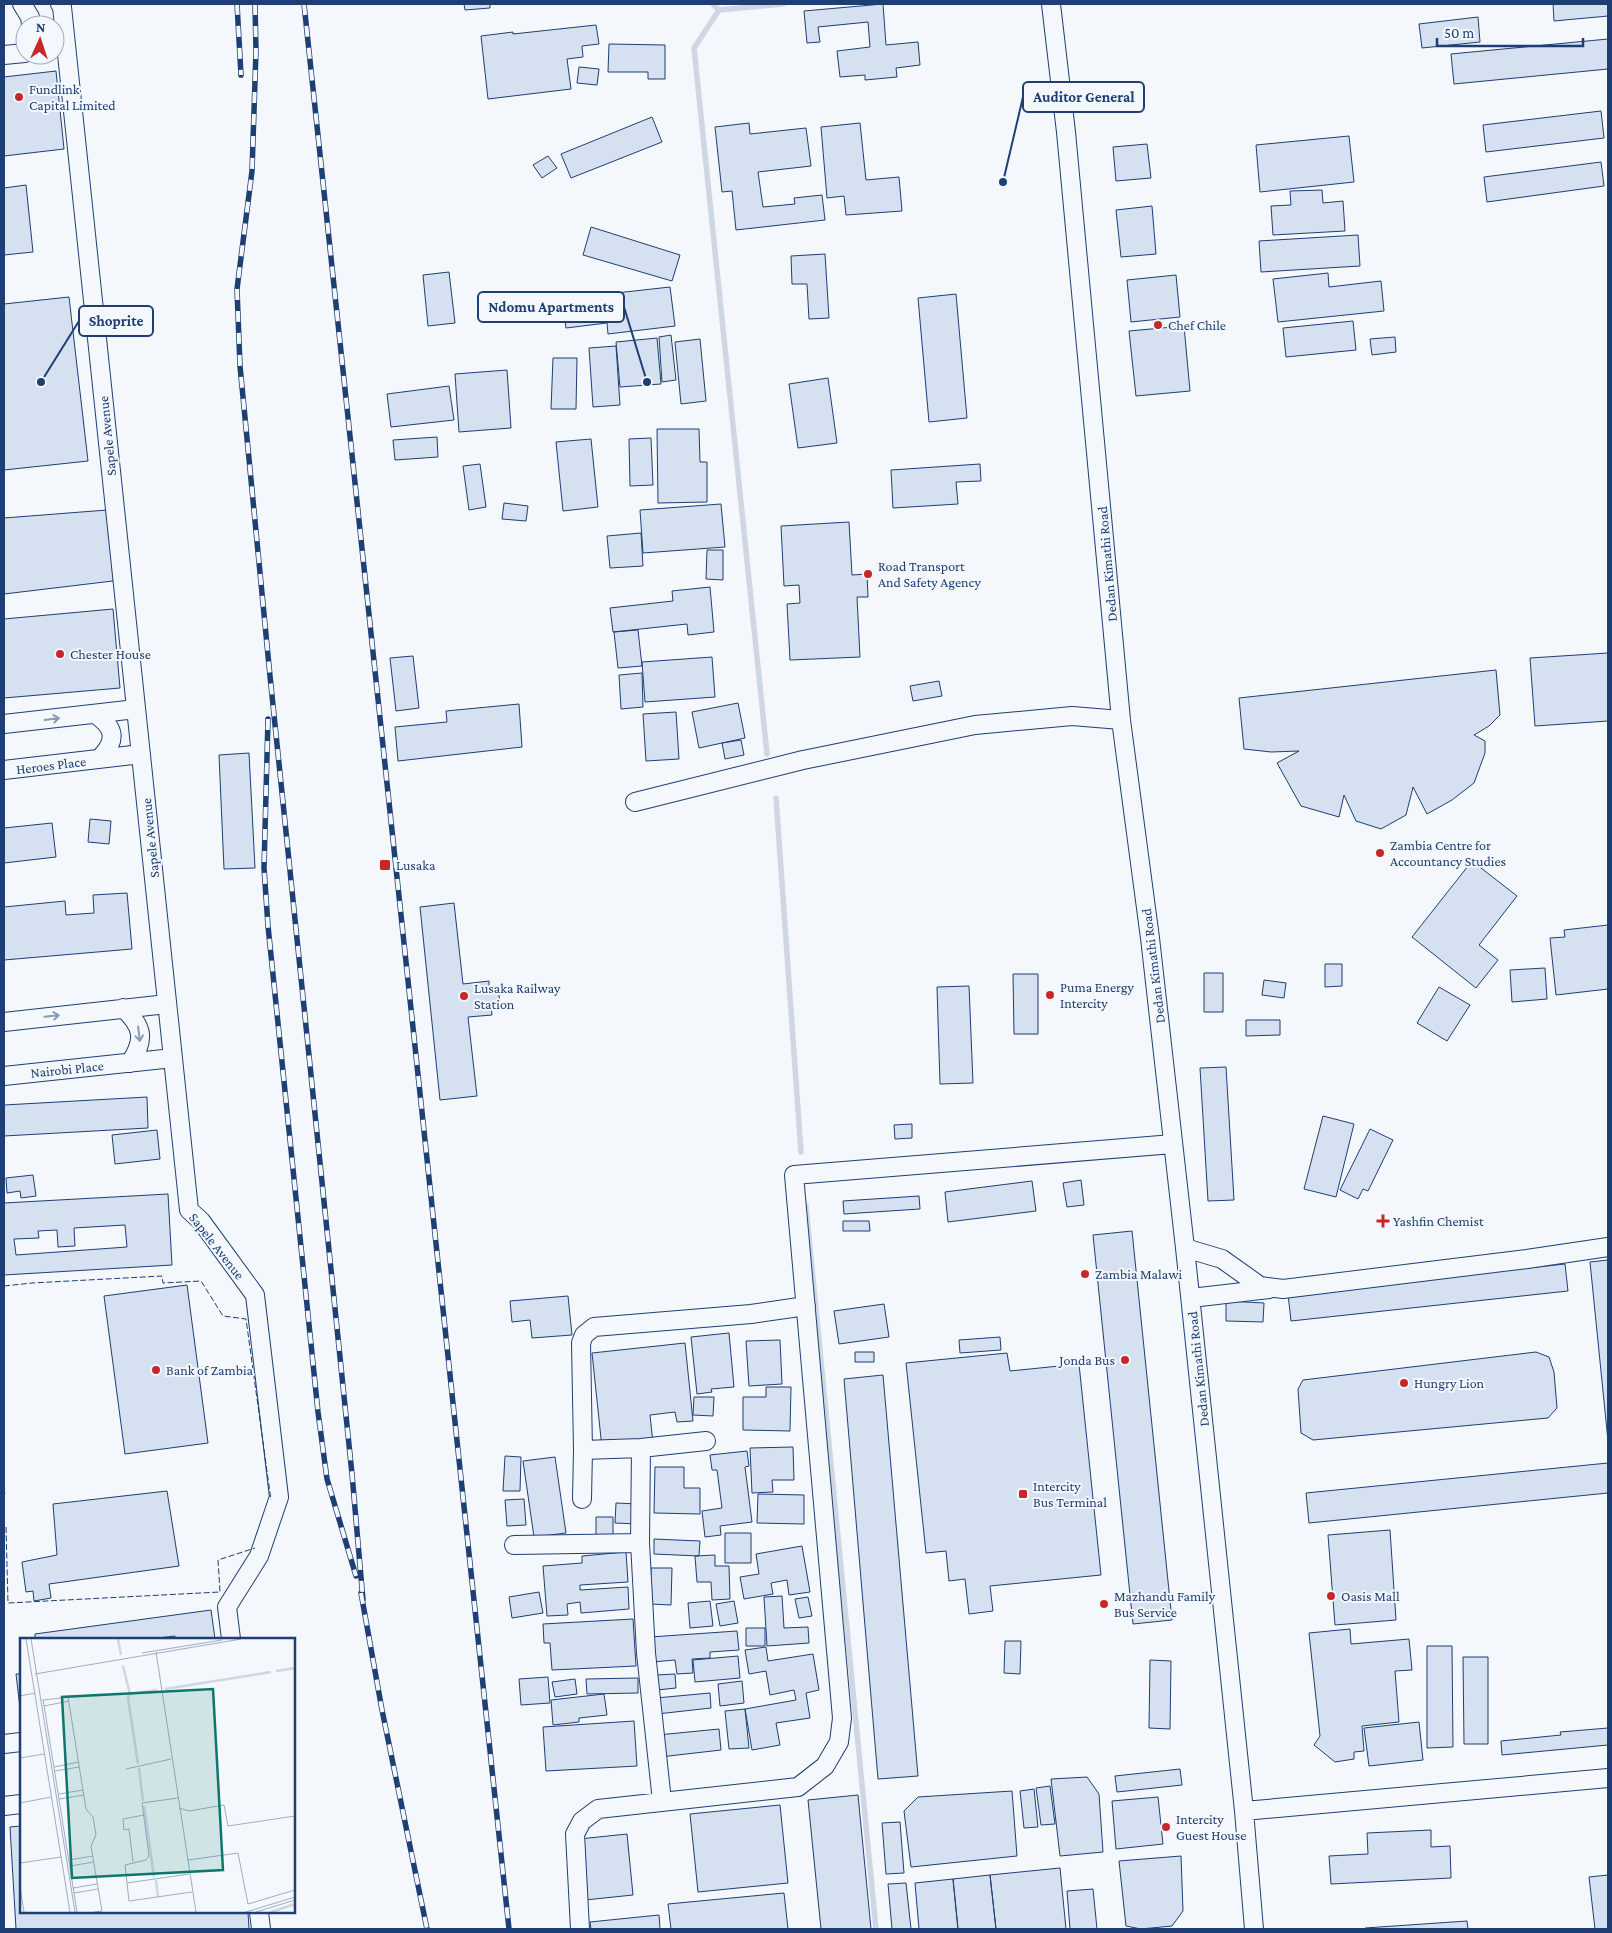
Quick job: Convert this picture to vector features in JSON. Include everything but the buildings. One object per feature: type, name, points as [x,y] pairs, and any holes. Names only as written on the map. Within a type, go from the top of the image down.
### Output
[{"type":"street","points":[[22,4],[29,15]]},
{"type":"street","name":"Dedan Kimathi Road","points":[[1051,4],[1066,132],[1121,720],[1150,938],[1185,1248],[1244,1811],[1254,1929]]},
{"type":"street","name":"Sapele Avenue","points":[[62,65],[136,708],[189,1210],[201,1221],[254,1296],[279,1497],[259,1556],[227,1607],[231,1638]]},
{"type":"street","points":[[4,724],[136,708]]},
{"type":"street","name":"Heroes Place","points":[[95,714],[107,722],[112,735],[109,749],[99,759]]},
{"type":"street","points":[[634,802],[803,760],[975,725],[1072,716],[1121,720]]},
{"type":"street","name":"Heroes Place","points":[[4,770],[141,754]]},
{"type":"street","points":[[4,1022],[167,1004]]},
{"type":"street","points":[[124,1008],[135,1019],[141,1034],[139,1050],[130,1062]]},
{"type":"street","name":"Nairobi Place","points":[[4,1076],[173,1058]]},
{"type":"street","points":[[580,1929],[575,1834],[582,1821],[598,1809],[798,1787],[825,1766],[839,1742],[842,1718],[794,1175],[1173,1144]]},
{"type":"street","points":[[1190,1298],[1302,1286],[1608,1247]]},
{"type":"street","points":[[1185,1248],[1222,1259],[1260,1286],[1270,1288]]},
{"type":"street","points":[[582,1499],[581,1342],[584,1334],[594,1327],[751,1314],[806,1306]]},
{"type":"street","points":[[583,1450],[641,1448],[706,1441]]},
{"type":"street","points":[[641,1448],[640,1544],[646,1653],[662,1801]]},
{"type":"street","points":[[514,1545],[640,1544]]},
{"type":"street","points":[[4,1744],[20,1742]]},
{"type":"street","points":[[1244,1811],[1608,1778]]},
{"type":"street","points":[[4,1806],[20,1804]]},
{"type":"street","points":[[259,1913],[261,1929]]},
{"type":"waterway","points":[[713,4],[719,10],[694,48],[767,754]]},
{"type":"waterway","points":[[719,10],[783,4]]},
{"type":"waterway","points":[[776,798],[801,1152]]},
{"type":"waterway","points":[[806,1206],[876,1929]]},
{"type":"railway","points":[[237,4],[241,75]]},
{"type":"railway","points":[[255,4],[256,51],[252,171],[237,289],[240,366],[352,1474],[363,1600]]},
{"type":"railway","points":[[304,4],[509,1929]]},
{"type":"railway","points":[[268,719],[264,868],[268,926],[318,1412],[327,1479],[356,1576]]},
{"type":"railway","points":[[361,1593],[382,1710],[427,1929]]},
{"type":"fence","points":[[4,1286],[162,1276],[163,1283],[201,1281],[223,1316],[246,1319],[271,1500]]},
{"type":"fence","points":[[4,1488],[5,1495]]},
{"type":"fence","points":[[6,1527],[8,1603],[220,1592],[218,1560],[255,1548]]},
{"type":"place","name":"Fundlink Capital Limited","points":[[19,97]]},
{"type":"place","name":"Auditor General","points":[[1003,182]]},
{"type":"place","name":"Chef Chile","points":[[1158,325]]},
{"type":"place","name":"Shoprite","points":[[41,382]]},
{"type":"place","name":"Ndomu Apartments","points":[[647,382]]},
{"type":"place","name":"Road Transport And Safety Agency","points":[[868,574]]},
{"type":"place","name":"Chester House","points":[[60,654]]},
{"type":"place","name":"Zambia Centre for Accountancy Studies","points":[[1380,853]]},
{"type":"place","name":"Lusaka","points":[[385,865]]},
{"type":"place","name":"Puma Energy Intercity","points":[[1050,995]]},
{"type":"place","name":"Lusaka Railway Station","points":[[464,996]]},
{"type":"place","name":"Yashfin Chemist","points":[[1383,1221]]},
{"type":"place","name":"Zambia Malawi","points":[[1085,1274]]},
{"type":"place","name":"Jonda Bus","points":[[1125,1360]]},
{"type":"place","name":"Bank of Zambia","points":[[156,1370]]},
{"type":"place","name":"Hungry Lion","points":[[1404,1383]]},
{"type":"place","name":"Intercity Bus Terminal","points":[[1023,1494]]},
{"type":"place","name":"Oasis Mall","points":[[1331,1596]]},
{"type":"place","name":"Mazhandu Family Bus Service","points":[[1104,1604]]},
{"type":"place","name":"Intercity Guest House","points":[[1166,1827]]}]
